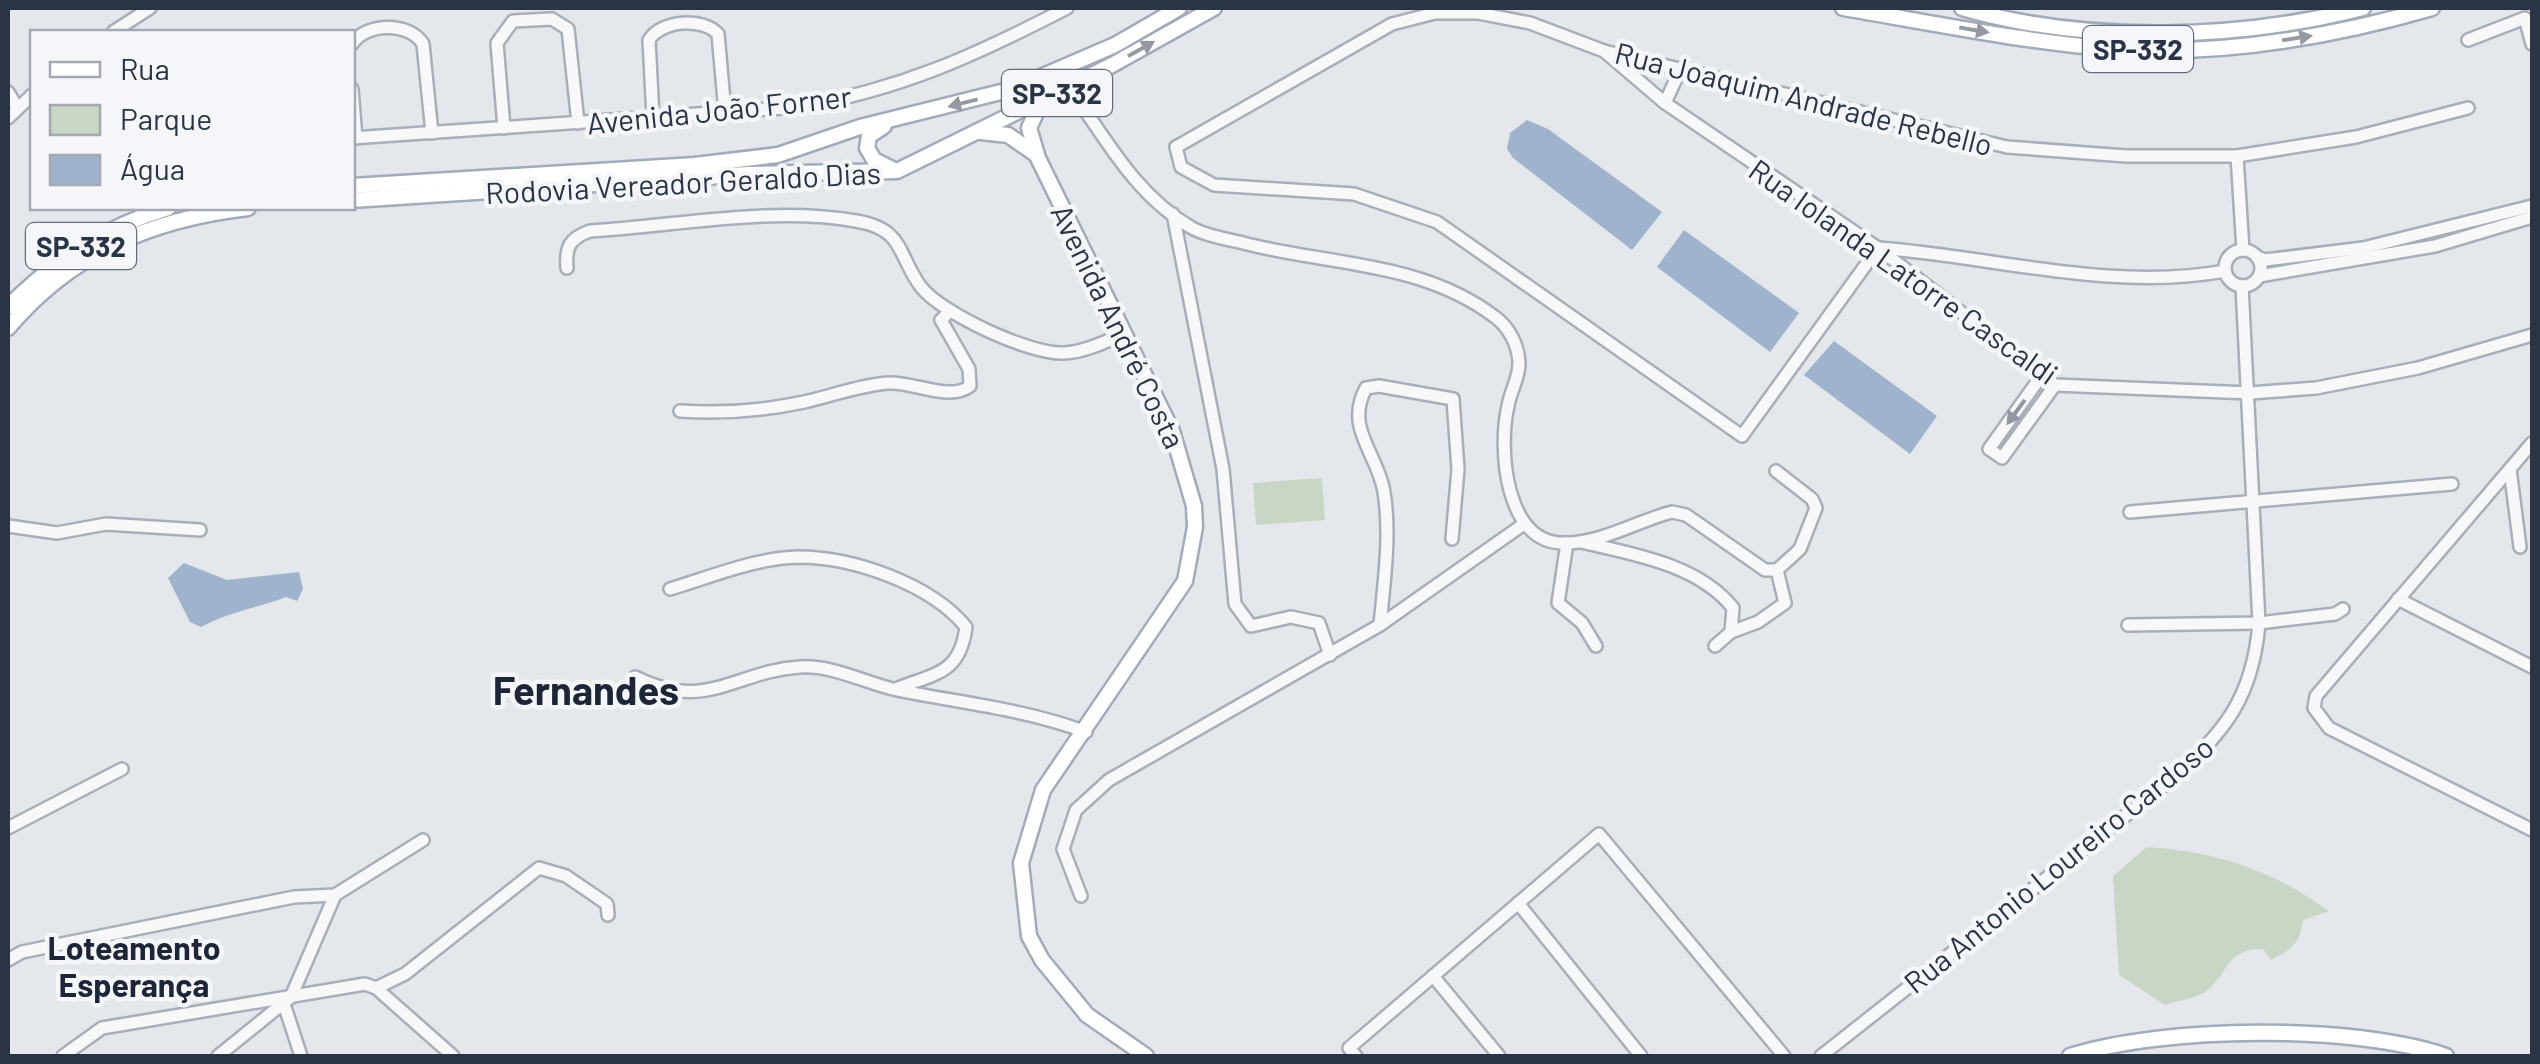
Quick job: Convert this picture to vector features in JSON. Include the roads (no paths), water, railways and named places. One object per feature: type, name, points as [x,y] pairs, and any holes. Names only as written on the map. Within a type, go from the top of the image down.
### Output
[{"type":"main road","name":"Rodovia Vereador Geraldo Dias","points":[[355,186],[741,161],[778,155],[907,114],[1013,90],[1061,71],[1180,8]]},
{"type":"main road","name":"Rodovia Vereador Geraldo Dias","points":[[355,200],[748,174],[897,171],[1070,87],[1214,8]]},
{"type":"main road","name":"SP-332","points":[[1843,8],[2018,38],[2118,49],[2271,42],[2332,33],[2432,8]]},
{"type":"main road","name":"SP-332","points":[[1962,8],[2034,23],[2149,31],[2268,26],[2364,8]]},
{"type":"main road","name":"Avenida André Costa","points":[[1042,100],[1029,128],[1038,158],[1181,454],[1196,527],[1185,581],[1086,732],[1058,765],[1032,816],[1021,863],[1029,936],[1062,989],[1087,1015],[1146,1056]]},
{"type":"main road","points":[[897,171],[874,160],[867,142],[874,131],[907,114]]},
{"type":"main road","points":[[981,132],[1008,136],[1038,158]]},
{"type":"main road","name":"SP-332","points":[[8,307],[61,259],[134,218],[161,210]]},
{"type":"main road","name":"SP-332","points":[[8,328],[41,294],[100,250],[173,220],[236,210]]},
{"type":"main road","points":[[2070,1056],[2133,1049],[2204,1034],[2363,1039],[2419,1047],[2446,1056]]},
{"type":"street","points":[[116,30],[150,8]]},
{"type":"street","name":"Avenida João Forner","points":[[355,138],[842,100],[914,81],[1067,8]]},
{"type":"street","name":"Rua Joaquim Andrade Rebello","points":[[1878,248],[1742,436],[1437,222],[1354,194],[1205,183],[1181,168],[1176,147],[1392,24],[1435,12],[1478,13],[1530,23],[1604,51],[2008,147],[2126,156],[2238,156],[2356,137],[2468,108]]},
{"type":"street","points":[[2468,40],[2525,18],[2532,44]]},
{"type":"street","points":[[504,128],[497,42],[513,20],[552,19],[568,29],[578,123]]},
{"type":"street","points":[[653,116],[649,40],[664,26],[703,24],[718,34],[725,112]]},
{"type":"street","points":[[355,41],[366,32],[401,28],[418,36],[423,44],[432,133]]},
{"type":"street","name":"Rua Iolanda Latorre Cascaldi","points":[[1604,51],[1665,103],[1878,248],[2055,385],[2250,394],[2316,388],[2418,368],[2532,335]]},
{"type":"street","points":[[1665,103],[1681,68]]},
{"type":"street","points":[[1070,87],[1113,156],[1195,230],[1267,250],[1382,267],[1457,295],[1495,317],[1515,342],[1520,364],[1506,410],[1508,485],[1524,524],[1540,538],[1567,544],[1581,542],[1672,512],[1686,515],[1765,570],[1776,570],[1800,548],[1816,508],[1812,500],[1776,471]]},
{"type":"street","points":[[8,92],[17,107]]},
{"type":"street","points":[[8,118],[30,97]]},
{"type":"street","points":[[2238,156],[2243,250]]},
{"type":"street","points":[[2243,250],[2265,260],[2363,248],[2532,206]]},
{"type":"street","points":[[134,218],[145,210]]},
{"type":"street","points":[[1173,214],[1223,469],[1235,604],[1250,626],[1291,617],[1319,623],[1330,655]]},
{"type":"street","points":[[566,268],[566,252],[572,240],[590,231],[787,216],[856,221],[892,234],[922,288],[950,311],[1042,350],[1064,353],[1122,334]]},
{"type":"street","points":[[2243,250],[2230,256],[2225,270],[2232,284],[2242,286],[2259,276],[2435,246],[2532,218]]},
{"type":"street","points":[[1878,248],[2016,268],[2114,274],[2225,270]]},
{"type":"street","points":[[2257,257],[2259,276]]},
{"type":"street","name":"Rua Antonio Loureiro Cardoso","points":[[1821,1056],[2206,748],[2244,696],[2256,664],[2259,623],[2242,286]]},
{"type":"street","points":[[680,411],[755,411],[870,384],[908,382],[947,392],[964,390],[970,386],[969,369],[942,320],[950,311]]},
{"type":"street","points":[[2042,376],[1990,449],[2002,458],[2055,385]]},
{"type":"street","points":[[1380,626],[1386,562],[1384,489],[1362,442],[1358,422],[1360,400],[1366,388],[1379,386],[1453,399],[1458,468],[1452,540]]},
{"type":"street","points":[[2532,443],[2316,696],[2314,708],[2329,728],[2532,830]]},
{"type":"street","points":[[2510,469],[2520,546]]},
{"type":"street","points":[[2130,512],[2256,505],[2452,484]]},
{"type":"street","points":[[8,526],[56,533],[106,524],[200,530]]},
{"type":"street","points":[[1082,896],[1062,849],[1076,810],[1109,780],[1380,626],[1524,524]]},
{"type":"street","points":[[1581,542],[1673,567],[1708,585],[1731,604],[1730,632]]},
{"type":"street","points":[[1567,544],[1558,603],[1582,623],[1596,646]]},
{"type":"street","points":[[670,590],[740,568],[798,558],[901,581],[952,611],[966,628],[962,654],[946,670],[894,689]]},
{"type":"street","points":[[1715,646],[1730,632],[1768,616],[1785,603],[1776,570]]},
{"type":"street","points":[[2398,600],[2532,666]]},
{"type":"street","points":[[2128,625],[2259,623],[2335,614],[2343,609]]},
{"type":"street","points":[[636,678],[658,688],[713,692],[809,667],[894,689],[984,703],[1086,732]]},
{"type":"street","points":[[8,828],[122,769]]},
{"type":"street","points":[[1353,1052],[1433,976],[1598,834],[1784,1056]]},
{"type":"street","points":[[8,960],[22,952],[256,904],[335,894],[423,840]]},
{"type":"street","points":[[63,1056],[102,1028],[287,1001],[370,986],[405,974],[539,868],[589,889],[607,904],[608,916]]},
{"type":"street","points":[[218,1056],[287,1001],[335,894]]},
{"type":"street","points":[[1518,904],[1641,1056]]},
{"type":"street","points":[[1433,976],[1499,1056]]},
{"type":"street","points":[[370,986],[453,1056]]},
{"type":"street","points":[[287,1001],[301,1056]]},
{"type":"water","points":[[1527,120],[1548,129],[1662,212],[1632,250],[1513,158],[1507,149],[1510,133]]},
{"type":"water","points":[[1684,230],[1799,313],[1770,352],[1657,267]]},
{"type":"water","points":[[1834,341],[1937,416],[1910,454],[1804,375]]},
{"type":"water","points":[[184,563],[227,580],[299,572],[303,589],[297,601],[286,597],[201,627],[190,622],[168,578]]},
{"type":"district","name":"Fernandes","points":[[586,689]]},
{"type":"district","name":"Loteamento Esperança","points":[[134,966]]}]
